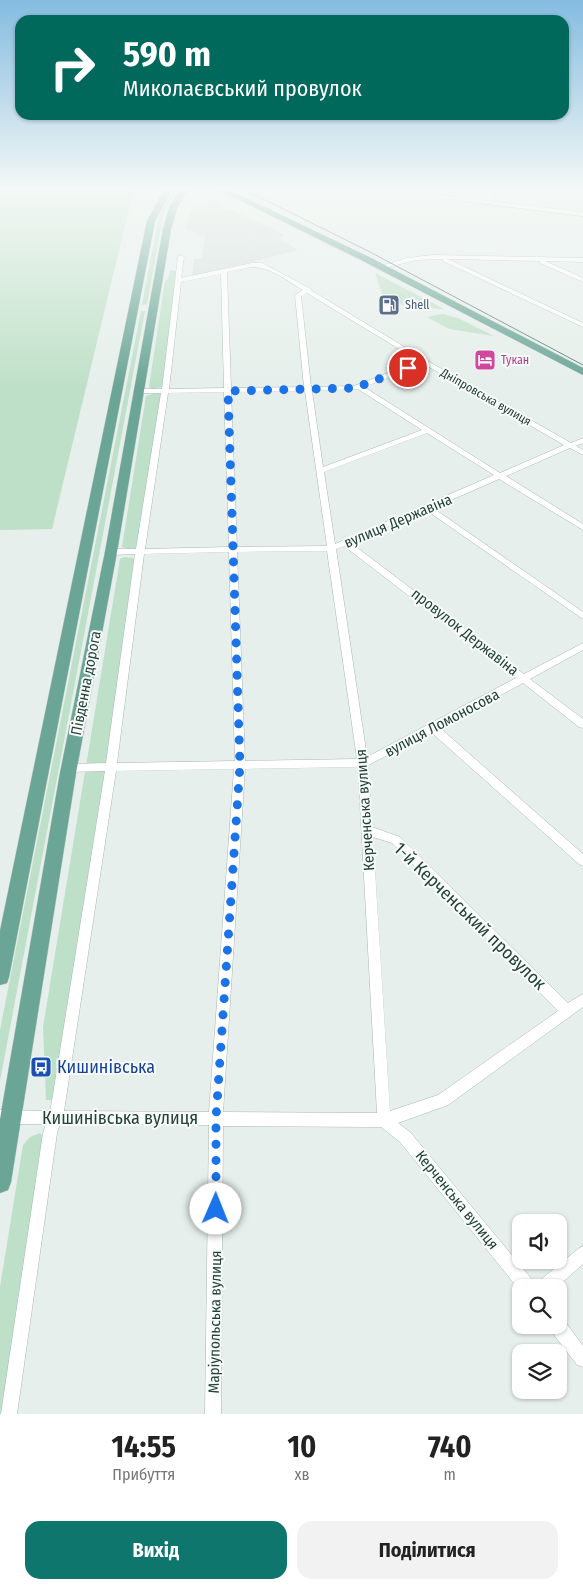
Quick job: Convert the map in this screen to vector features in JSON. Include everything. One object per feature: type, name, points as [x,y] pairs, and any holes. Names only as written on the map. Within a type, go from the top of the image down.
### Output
[{"type":"main road","name":"Південна дорога","points":[[0,977],[144,254]]},
{"type":"main road","name":"Південна дорога","points":[[0,1182],[6,1118],[69,768],[111,552],[164,254]]},
{"type":"main road","points":[[354,254],[583,372]]},
{"type":"main road","points":[[134,306],[155,307]]},
{"type":"street","points":[[438,256],[583,325]]},
{"type":"street","points":[[381,267],[410,258],[438,256],[451,258],[583,260]]},
{"type":"street","points":[[9,1414],[50,1133],[60,1097],[111,768],[140,552],[165,391],[181,257]]},
{"type":"street","points":[[536,260],[583,280]]},
{"type":"street","name":"Дніпровська вулиця","points":[[224,271],[248,265],[259,265],[276,271],[424,361],[583,453]]},
{"type":"street","points":[[179,280],[224,271]]},
{"type":"street","name":"Маріупольська вулиця","points":[[213,1414],[216,1118],[240,765],[224,271]]},
{"type":"street","name":"Керченська вулиця","points":[[309,290],[298,295],[308,390],[363,763],[384,1120],[405,1137],[521,1279]]},
{"type":"street","points":[[139,391],[308,390],[359,387],[424,361]]},
{"type":"street","points":[[359,387],[583,528]]},
{"type":"street","points":[[320,471],[428,430]]},
{"type":"street","name":"вулиця Державіна","points":[[111,552],[332,548],[583,440]]},
{"type":"street","points":[[428,508],[583,616]]},
{"type":"street","name":"провулок Державіна","points":[[346,543],[583,724]]},
{"type":"street","name":"вулиця Ломоносова","points":[[69,768],[363,763],[525,679],[583,646]]},
{"type":"street","points":[[432,728],[583,861]]},
{"type":"street","name":"1-й Керченський провулок","points":[[367,830],[396,840],[567,1011]]},
{"type":"street","name":"Кишинівська вулиця","points":[[6,1118],[384,1120],[443,1100],[583,1000]]},
{"type":"street","points":[[554,1279],[583,1254]]},
{"type":"street","points":[[564,1334],[583,1358]]},
{"type":"shaded area","points":[[203,254],[283,254],[192,278],[194,259],[202,258]]},
{"type":"green space","points":[[0,254],[118,254],[52,529],[0,530]]},
{"type":"green space","points":[[152,254],[156,254],[147,304],[142,305]]},
{"type":"green space","points":[[170,270],[177,271],[163,387],[152,389],[149,387],[165,281],[168,279]]},
{"type":"green space","points":[[375,273],[444,309],[406,307],[382,294]]},
{"type":"green space","points":[[141,311],[145,311],[0,1081],[0,1030]]},
{"type":"green space","points":[[443,314],[458,318],[494,336],[449,329],[427,317]]},
{"type":"green space","points":[[155,393],[161,394],[137,548],[129,549],[122,547],[146,396]]},
{"type":"green space","points":[[124,557],[135,558],[104,777],[53,1100],[46,1100],[43,1027],[120,559]]},
{"type":"green space","points":[[40,1133],[43,1137],[2,1414],[0,1414],[0,1287],[23,1145],[30,1137]]},
{"type":"tram line","points":[[374,254],[583,365]]},
{"type":"place","name":"Shell","points":[[389,305]]},
{"type":"place","name":"Тукан","points":[[485,360]]},
{"type":"place","name":"Кишинівська","points":[[41,1067]]},
{"type":"route","points":[[216,1209],[216,1118],[240,765],[228,391],[355,388],[408,368]]}]
